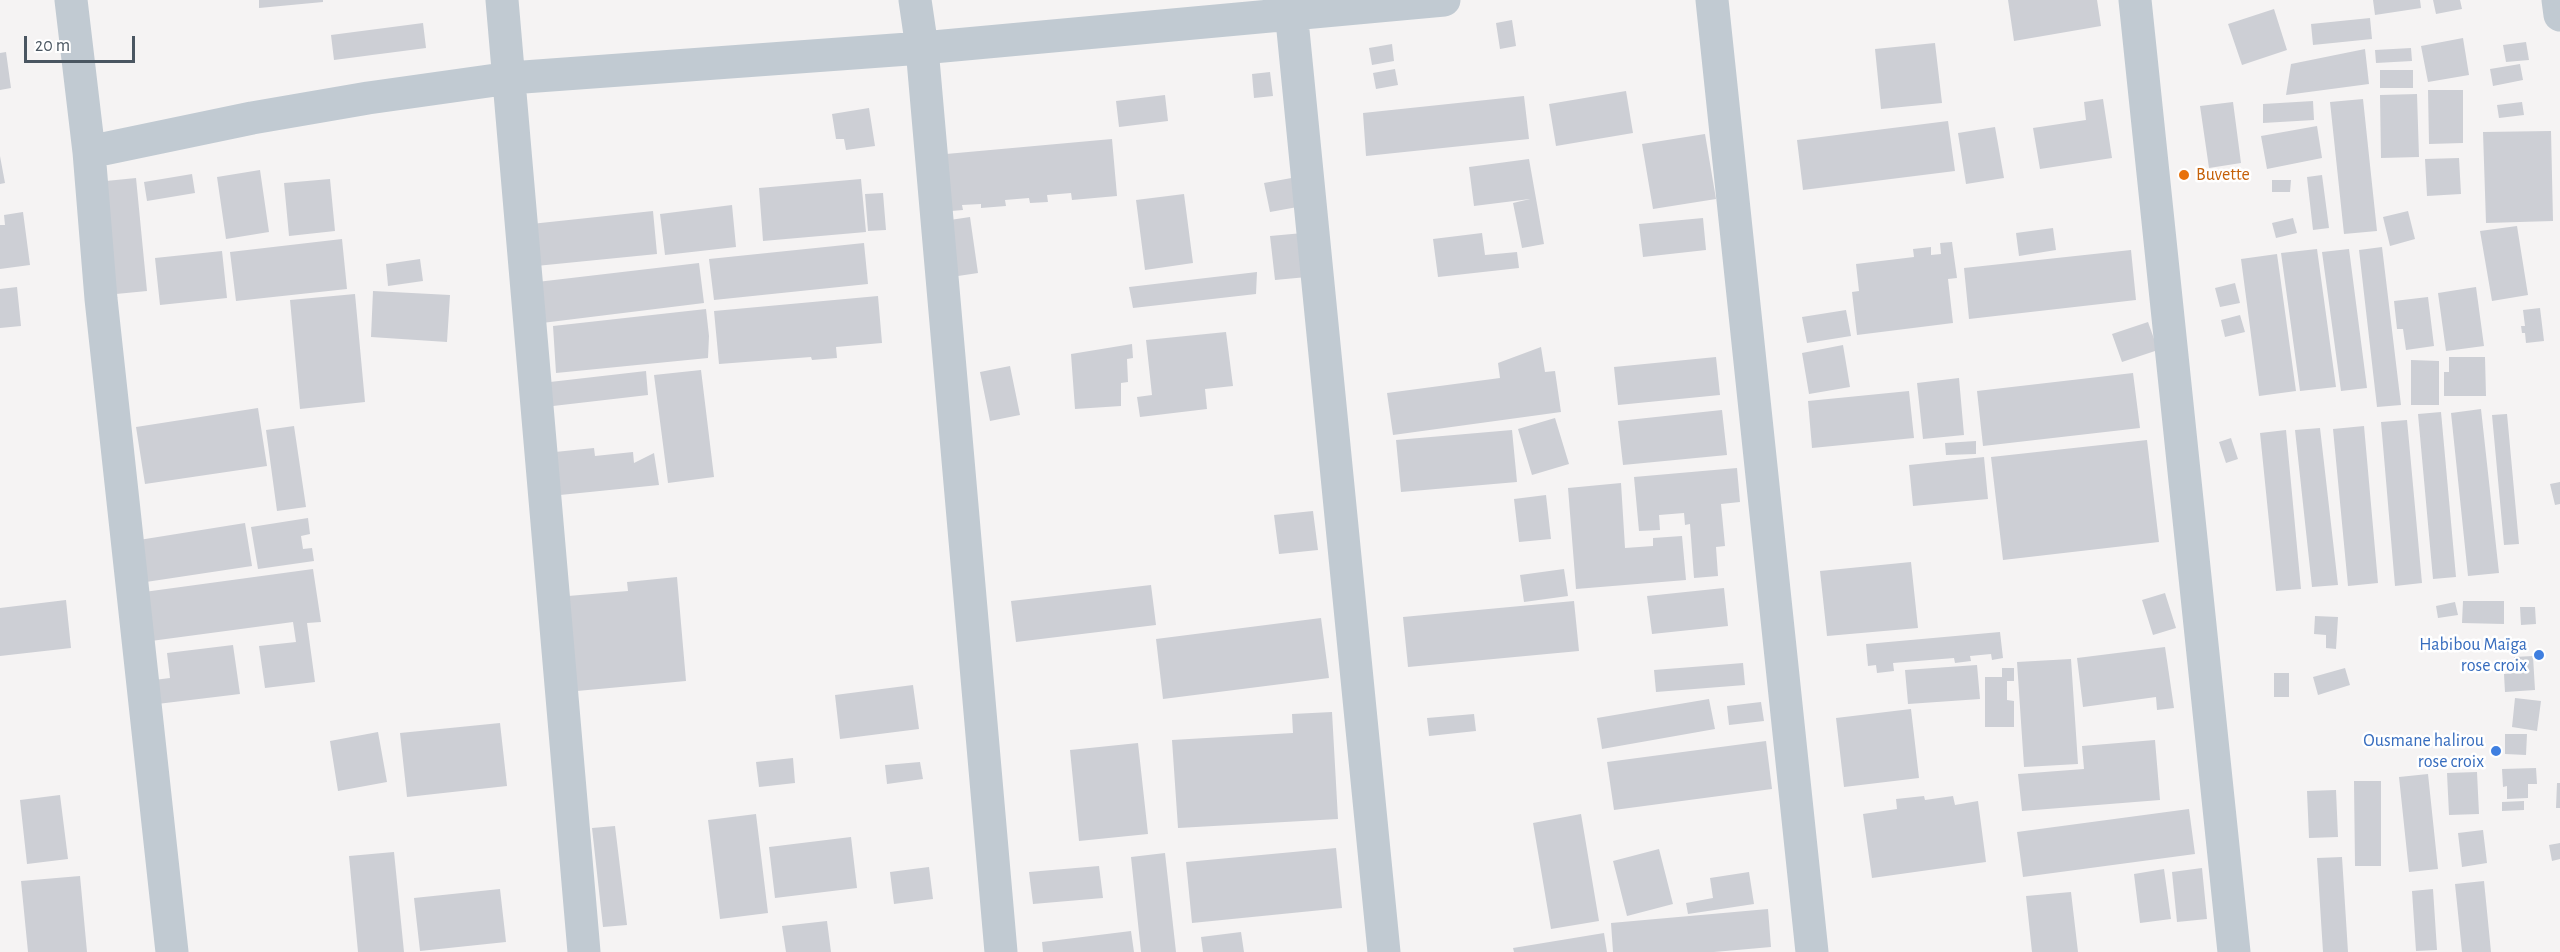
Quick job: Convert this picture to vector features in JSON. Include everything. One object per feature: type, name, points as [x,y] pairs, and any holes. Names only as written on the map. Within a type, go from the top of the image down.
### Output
[{"type":"street","points":[[71,0],[89,152],[101,299],[172,952]]},
{"type":"street","points":[[502,0],[584,952]]},
{"type":"street","points":[[915,0],[922,48],[1001,952]]},
{"type":"street","points":[[89,152],[252,118],[368,98],[510,78],[922,48],[1291,8],[1444,0]]},
{"type":"street","points":[[1712,0],[1812,952]]},
{"type":"street","points":[[2135,0],[2234,952]]},
{"type":"street","points":[[2558,0],[2560,15]]},
{"type":"street","points":[[1291,8],[1384,952]]},
{"type":"building","points":[[259,0],[323,0],[323,2],[259,8]]},
{"type":"building","points":[[2008,0],[2097,0],[2101,26],[2014,41]]},
{"type":"building","points":[[2373,0],[2420,0],[2421,8],[2375,15]]},
{"type":"building","points":[[2433,0],[2460,0],[2462,9],[2436,14]]},
{"type":"building","points":[[2274,9],[2287,50],[2242,65],[2228,24]]},
{"type":"building","points":[[2370,18],[2372,39],[2313,45],[2311,24]]},
{"type":"building","points":[[1512,20],[1516,46],[1500,49],[1496,23]]},
{"type":"building","points":[[423,23],[426,48],[334,60],[331,35]]},
{"type":"building","points":[[2463,38],[2469,75],[2428,82],[2421,46]]},
{"type":"building","points":[[2526,42],[2529,60],[2506,62],[2503,45]]},
{"type":"building","points":[[1935,43],[1942,103],[1881,109],[1875,49]]},
{"type":"building","points":[[1392,44],[1394,61],[1372,65],[1369,48]]},
{"type":"building","points":[[2411,48],[2412,61],[2376,63],[2375,50]]},
{"type":"building","points":[[2365,49],[2369,84],[2286,95],[2291,64]]},
{"type":"building","points":[[6,52],[11,88],[0,90],[0,53]]},
{"type":"building","points":[[2520,64],[2523,80],[2493,86],[2490,69]]},
{"type":"building","points":[[1395,69],[1398,85],[1376,89],[1373,73]]},
{"type":"building","points":[[2380,70],[2413,70],[2413,88],[2380,88]]},
{"type":"building","points":[[1270,72],[1273,96],[1254,98],[1252,74]]},
{"type":"building","points":[[2428,90],[2463,90],[2463,143],[2429,144]]},
{"type":"building","points":[[1626,91],[1633,133],[1556,146],[1549,104]]},
{"type":"building","points":[[2417,94],[2419,157],[2381,158],[2380,95]]},
{"type":"building","points":[[1165,95],[1168,121],[1119,127],[1116,101]]},
{"type":"building","points":[[1524,96],[1529,139],[1366,156],[1363,113]]},
{"type":"building","points":[[2103,99],[2112,158],[2040,169],[2033,128],[2086,120],[2084,102]]},
{"type":"building","points":[[2363,99],[2377,231],[2344,234],[2330,102]]},
{"type":"building","points":[[2313,101],[2314,120],[2263,123],[2263,104]]},
{"type":"building","points":[[2233,102],[2241,163],[2209,168],[2200,106]]},
{"type":"building","points":[[2522,102],[2524,115],[2499,118],[2497,105]]},
{"type":"building","points":[[869,108],[875,146],[846,150],[844,139],[836,139],[832,114]]},
{"type":"building","points":[[1948,121],[1955,171],[1803,190],[1797,140]]},
{"type":"building","points":[[2317,126],[2322,158],[2267,169],[2261,136]]},
{"type":"building","points":[[1995,127],[2004,178],[1966,184],[1958,133]]},
{"type":"building","points":[[2551,131],[2553,221],[2486,223],[2483,132]]},
{"type":"building","points":[[1705,134],[1716,199],[1653,209],[1642,144]]},
{"type":"building","points":[[1112,139],[1117,196],[1072,200],[1071,193],[1047,195],[1048,202],[1030,203],[1029,198],[1005,200],[1006,206],[981,208],[981,204],[962,205],[963,210],[951,211],[946,154]]},
{"type":"building","points":[[0,156],[5,183],[0,184]]},
{"type":"building","points":[[2459,158],[2461,194],[2427,196],[2425,159]]},
{"type":"building","points":[[1529,159],[1544,244],[1522,248],[1513,203],[1530,199],[1474,206],[1469,167]]},
{"type":"building","points":[[260,170],[269,232],[226,239],[217,177]]},
{"type":"building","points":[[192,174],[195,193],[147,201],[144,182]]},
{"type":"building","points":[[2322,175],[2329,228],[2313,230],[2307,177]]},
{"type":"building","points":[[1297,177],[1303,206],[1270,212],[1264,183]]},
{"type":"building","points":[[136,178],[147,291],[116,294],[106,181]]},
{"type":"building","points":[[330,179],[335,231],[289,236],[284,183]]},
{"type":"building","points":[[861,179],[866,232],[763,241],[759,188]]},
{"type":"building","points":[[2272,180],[2291,180],[2290,192],[2272,192]]},
{"type":"building","points":[[883,193],[886,230],[868,231],[865,194]]},
{"type":"building","points":[[1184,194],[1193,263],[1145,270],[1136,200]]},
{"type":"building","points":[[732,205],[736,247],[665,255],[660,214]]},
{"type":"building","points":[[653,211],[657,254],[536,266],[531,224]]},
{"type":"building","points":[[2408,211],[2415,239],[2390,246],[2383,217]]},
{"type":"building","points":[[23,212],[30,265],[0,269],[0,225],[5,225],[4,215]]},
{"type":"building","points":[[970,217],[978,273],[958,276],[950,220]]},
{"type":"building","points":[[1703,218],[1706,250],[1643,257],[1639,224]]},
{"type":"building","points":[[2293,218],[2297,233],[2276,238],[2272,223]]},
{"type":"building","points":[[2517,226],[2528,295],[2492,301],[2480,231]]},
{"type":"building","points":[[2053,228],[2056,250],[2019,256],[2016,233]]},
{"type":"building","points":[[1303,233],[1307,277],[1275,280],[1270,236]]},
{"type":"building","points":[[1482,233],[1485,255],[1517,252],[1519,268],[1438,277],[1433,239]]},
{"type":"building","points":[[342,239],[347,289],[236,301],[230,252]]},
{"type":"building","points":[[1952,242],[1957,278],[1948,279],[1953,323],[1857,335],[1852,292],[1859,291],[1856,264],[1914,257],[1913,249],[1931,247],[1931,255],[1941,254],[1940,243]]},
{"type":"building","points":[[864,243],[868,284],[714,300],[709,259]]},
{"type":"building","points":[[2382,247],[2401,405],[2377,407],[2359,250]]},
{"type":"building","points":[[2317,249],[2336,387],[2300,391],[2281,253]]},
{"type":"building","points":[[2349,249],[2367,388],[2341,391],[2322,252]]},
{"type":"building","points":[[2131,250],[2136,300],[1969,319],[1964,268]]},
{"type":"building","points":[[222,251],[227,298],[160,305],[155,258]]},
{"type":"building","points":[[2277,254],[2296,391],[2259,396],[2241,259]]},
{"type":"building","points":[[420,259],[423,281],[388,286],[386,264]]},
{"type":"building","points":[[699,263],[704,303],[542,323],[537,282]]},
{"type":"building","points":[[1257,272],[1256,294],[1133,308],[1129,287]]},
{"type":"building","points":[[2235,283],[2240,303],[2220,307],[2215,288]]},
{"type":"building","points":[[17,287],[21,326],[0,328],[0,289]]},
{"type":"building","points":[[2476,287],[2484,346],[2446,351],[2438,293]]},
{"type":"building","points":[[373,291],[450,295],[447,342],[371,337]]},
{"type":"building","points":[[355,294],[365,402],[300,409],[290,300]]},
{"type":"building","points":[[878,296],[882,343],[836,347],[837,358],[812,360],[811,357],[719,364],[714,311]]},
{"type":"building","points":[[2428,297],[2434,346],[2406,350],[2403,329],[2397,329],[2394,301]]},
{"type":"building","points":[[2540,308],[2544,341],[2526,343],[2525,333],[2522,333],[2521,326],[2525,326],[2523,310]]},
{"type":"building","points":[[706,309],[709,336],[708,358],[556,373],[553,326]]},
{"type":"building","points":[[1846,310],[1851,336],[1807,343],[1802,317]]},
{"type":"building","points":[[2240,315],[2245,332],[2225,337],[2221,320]]},
{"type":"building","points":[[2148,322],[2158,350],[2122,362],[2112,334]]},
{"type":"building","points":[[1226,332],[1233,386],[1205,389],[1207,409],[1140,417],[1137,397],[1152,395],[1146,340]]},
{"type":"building","points":[[1132,344],[1133,358],[1127,359],[1128,382],[1121,383],[1121,406],[1075,409],[1071,354]]},
{"type":"building","points":[[1843,345],[1850,387],[1809,394],[1802,353]]},
{"type":"building","points":[[1541,347],[1545,372],[1555,371],[1561,412],[1393,435],[1387,393],[1500,378],[1498,363]]},
{"type":"building","points":[[1716,357],[1720,395],[1618,405],[1614,367]]},
{"type":"building","points":[[2449,357],[2485,357],[2486,396],[2444,396],[2444,372],[2449,372]]},
{"type":"building","points":[[2411,360],[2439,361],[2439,405],[2411,405]]},
{"type":"building","points":[[1010,366],[1020,415],[990,421],[980,372]]},
{"type":"building","points":[[701,370],[714,477],[668,483],[654,375]]},
{"type":"building","points":[[646,371],[648,395],[553,406],[550,382]]},
{"type":"building","points":[[2133,373],[2140,428],[1983,446],[1977,391]]},
{"type":"building","points":[[1959,378],[1964,435],[1923,439],[1917,383]]},
{"type":"building","points":[[1909,391],[1914,438],[1812,448],[1808,401]]},
{"type":"building","points":[[258,408],[267,466],[145,484],[136,427]]},
{"type":"building","points":[[2481,409],[2499,573],[2468,576],[2451,413]]},
{"type":"building","points":[[1722,410],[1727,455],[1623,465],[1618,421]]},
{"type":"building","points":[[2441,412],[2456,577],[2433,579],[2418,414]]},
{"type":"building","points":[[2507,414],[2519,544],[2504,545],[2492,415]]},
{"type":"building","points":[[1555,418],[1569,464],[1532,475],[1518,429]]},
{"type":"building","points":[[2407,420],[2422,583],[2395,586],[2381,422]]},
{"type":"building","points":[[294,426],[306,507],[277,511],[266,430]]},
{"type":"building","points":[[2364,426],[2378,583],[2348,586],[2333,429]]},
{"type":"building","points":[[2320,428],[2338,585],[2312,587],[2295,430]]},
{"type":"building","points":[[1512,430],[1517,482],[1401,492],[1396,440]]},
{"type":"building","points":[[2286,430],[2301,589],[2276,591],[2260,433]]},
{"type":"building","points":[[2231,438],[2238,459],[2226,463],[2219,442]]},
{"type":"building","points":[[2147,440],[2159,542],[2003,560],[1991,457]]},
{"type":"building","points":[[1976,441],[1976,454],[1946,455],[1945,443]]},
{"type":"building","points":[[594,448],[595,456],[633,452],[634,463],[654,453],[659,485],[560,495],[555,452]]},
{"type":"building","points":[[1984,457],[1988,499],[1913,506],[1909,465]]},
{"type":"building","points":[[1737,468],[1740,502],[1721,504],[1725,546],[1716,547],[1718,576],[1694,578],[1690,524],[1685,525],[1684,513],[1659,515],[1660,530],[1639,531],[1634,477]]},
{"type":"building","points":[[2560,482],[2560,504],[2555,505],[2550,484]]},
{"type":"building","points":[[1621,483],[1625,548],[1653,546],[1653,538],[1682,536],[1686,580],[1576,589],[1568,488]]},
{"type":"building","points":[[1546,495],[1551,539],[1519,542],[1514,499]]},
{"type":"building","points":[[1313,511],[1318,550],[1279,554],[1274,515]]},
{"type":"building","points":[[308,518],[310,534],[301,536],[303,549],[312,548],[314,561],[258,569],[251,527]]},
{"type":"building","points":[[245,523],[252,566],[146,582],[139,540]]},
{"type":"building","points":[[1911,562],[1918,628],[1827,636],[1820,571]]},
{"type":"building","points":[[313,569],[321,622],[307,623],[315,682],[265,688],[259,646],[296,642],[293,622],[151,641],[144,592]]},
{"type":"building","points":[[1564,569],[1568,596],[1524,602],[1520,575]]},
{"type":"building","points":[[677,577],[686,681],[577,691],[568,596],[628,591],[627,582]]},
{"type":"building","points":[[1151,585],[1156,625],[1016,642],[1011,601]]},
{"type":"building","points":[[1724,588],[1728,626],[1652,634],[1647,596]]},
{"type":"building","points":[[2165,593],[2176,628],[2153,635],[2142,600]]},
{"type":"building","points":[[66,600],[71,648],[0,656],[0,608]]},
{"type":"building","points":[[1574,601],[1579,651],[1408,667],[1403,617]]},
{"type":"building","points":[[2463,601],[2504,601],[2504,624],[2462,623]]},
{"type":"building","points":[[2455,602],[2458,615],[2438,618],[2436,606]]},
{"type":"building","points":[[2520,607],[2535,607],[2536,624],[2521,625]]},
{"type":"building","points":[[2315,616],[2338,617],[2336,649],[2326,648],[2326,635],[2314,634]]},
{"type":"building","points":[[1321,618],[1329,678],[1163,699],[1156,639]]},
{"type":"building","points":[[2000,632],[2003,658],[1992,660],[1991,654],[1970,656],[1971,661],[1955,663],[1954,658],[1893,663],[1894,671],[1877,673],[1876,665],[1868,666],[1866,644]]},
{"type":"building","points":[[233,645],[240,694],[149,705],[146,681],[170,678],[167,653]]},
{"type":"building","points":[[2165,647],[2174,708],[2157,710],[2156,697],[2083,707],[2077,658]]},
{"type":"building","points":[[2533,656],[2535,690],[2505,692],[2504,674],[2515,673],[2514,657]]},
{"type":"building","points":[[2071,659],[2078,764],[2024,767],[2017,662]]},
{"type":"building","points":[[1743,663],[1745,685],[1656,692],[1654,670]]},
{"type":"building","points":[[1977,665],[1980,699],[1908,704],[1905,670]]},
{"type":"building","points":[[2002,668],[2014,668],[2014,681],[2007,681],[2007,700],[2014,701],[2014,727],[1985,727],[1985,677],[2002,677]]},
{"type":"building","points":[[2345,668],[2350,685],[2318,695],[2313,677]]},
{"type":"building","points":[[2274,673],[2289,673],[2289,697],[2274,697]]},
{"type":"building","points":[[913,685],[919,729],[840,739],[835,695]]},
{"type":"building","points":[[2515,698],[2541,701],[2537,731],[2512,727]]},
{"type":"building","points":[[1709,699],[1715,729],[1602,749],[1597,718]]},
{"type":"building","points":[[1761,702],[1764,721],[1729,725],[1727,706]]},
{"type":"building","points":[[1911,709],[1919,778],[1844,787],[1836,718]]},
{"type":"building","points":[[1332,712],[1338,819],[1178,828],[1172,740],[1293,733],[1292,714]]},
{"type":"building","points":[[1474,714],[1476,731],[1429,736],[1427,718]]},
{"type":"building","points":[[500,723],[507,786],[407,797],[400,733]]},
{"type":"building","points":[[378,732],[387,782],[338,791],[330,741]]},
{"type":"building","points":[[2505,734],[2527,734],[2526,755],[2505,754]]},
{"type":"building","points":[[2155,740],[2160,800],[2022,811],[2018,774],[2084,769],[2082,746]]},
{"type":"building","points":[[1766,741],[1772,789],[1614,810],[1607,762]]},
{"type":"building","points":[[1138,743],[1148,834],[1079,841],[1070,750]]},
{"type":"building","points":[[793,758],[795,783],[759,787],[756,762]]},
{"type":"building","points":[[920,762],[923,779],[887,784],[885,765]]},
{"type":"building","points":[[2536,768],[2537,784],[2528,784],[2528,798],[2507,799],[2507,786],[2503,787],[2502,769]]},
{"type":"building","points":[[2477,772],[2479,814],[2449,815],[2447,773]]},
{"type":"building","points":[[2428,774],[2438,869],[2409,872],[2399,777]]},
{"type":"building","points":[[2354,781],[2381,781],[2381,866],[2355,866]]},
{"type":"building","points":[[2557,783],[2560,783],[2560,808],[2556,808]]},
{"type":"building","points":[[2336,790],[2338,837],[2309,838],[2307,791]]},
{"type":"building","points":[[60,795],[68,859],[27,864],[20,800]]},
{"type":"building","points":[[1924,796],[1925,800],[1953,796],[1955,805],[1978,801],[1986,862],[1872,878],[1863,814],[1897,809],[1896,799]]},
{"type":"building","points":[[2524,801],[2524,810],[2502,811],[2502,802]]},
{"type":"building","points":[[2189,809],[2195,854],[2023,877],[2017,832]]},
{"type":"building","points":[[756,814],[768,913],[720,919],[708,820]]},
{"type":"building","points":[[1581,814],[1599,921],[1551,929],[1533,823]]},
{"type":"building","points":[[615,826],[627,925],[603,927],[592,828]]},
{"type":"building","points":[[2483,830],[2487,863],[2462,867],[2458,833]]},
{"type":"building","points":[[851,837],[857,888],[775,898],[769,847]]},
{"type":"building","points":[[2560,843],[2560,859],[2552,861],[2549,845]]},
{"type":"building","points":[[1336,848],[1342,908],[1192,923],[1186,862]]},
{"type":"building","points":[[1659,849],[1673,904],[1627,916],[1613,861]]},
{"type":"building","points":[[394,852],[404,952],[358,952],[349,856]]},
{"type":"building","points":[[1165,853],[1176,952],[1141,952],[1131,857]]},
{"type":"building","points":[[2342,857],[2348,952],[2323,952],[2317,858]]},
{"type":"building","points":[[1099,866],[1103,898],[1033,904],[1029,872]]},
{"type":"building","points":[[929,867],[933,899],[894,904],[890,872]]},
{"type":"building","points":[[2202,868],[2207,919],[2177,922],[2172,872]]},
{"type":"building","points":[[2164,869],[2171,919],[2140,923],[2134,874]]},
{"type":"building","points":[[1749,872],[1754,904],[1688,914],[1686,903],[1713,898],[1710,878]]},
{"type":"building","points":[[80,876],[87,952],[28,952],[21,881]]},
{"type":"building","points":[[2484,881],[2491,952],[2462,952],[2455,884]]},
{"type":"building","points":[[500,889],[506,942],[420,951],[414,898]]},
{"type":"building","points":[[2433,889],[2437,950],[2416,951],[2412,891]]},
{"type":"building","points":[[2071,892],[2078,952],[2032,952],[2026,896]]},
{"type":"building","points":[[1768,909],[1771,947],[1714,952],[1613,952],[1611,923]]},
{"type":"building","points":[[827,921],[831,952],[786,952],[782,926]]},
{"type":"building","points":[[1131,931],[1134,952],[1043,952],[1042,942]]},
{"type":"building","points":[[1241,932],[1244,952],[1203,952],[1201,937]]},
{"type":"building","points":[[1604,933],[1607,952],[1514,952],[1513,948]]},
{"type":"place","name":"Buvette","points":[[2184,175]]},
{"type":"place","name":"Habibou Maïga rose croix","points":[[2539,655]]},
{"type":"place","name":"Ousmane halirou rose croix","points":[[2496,751]]}]
